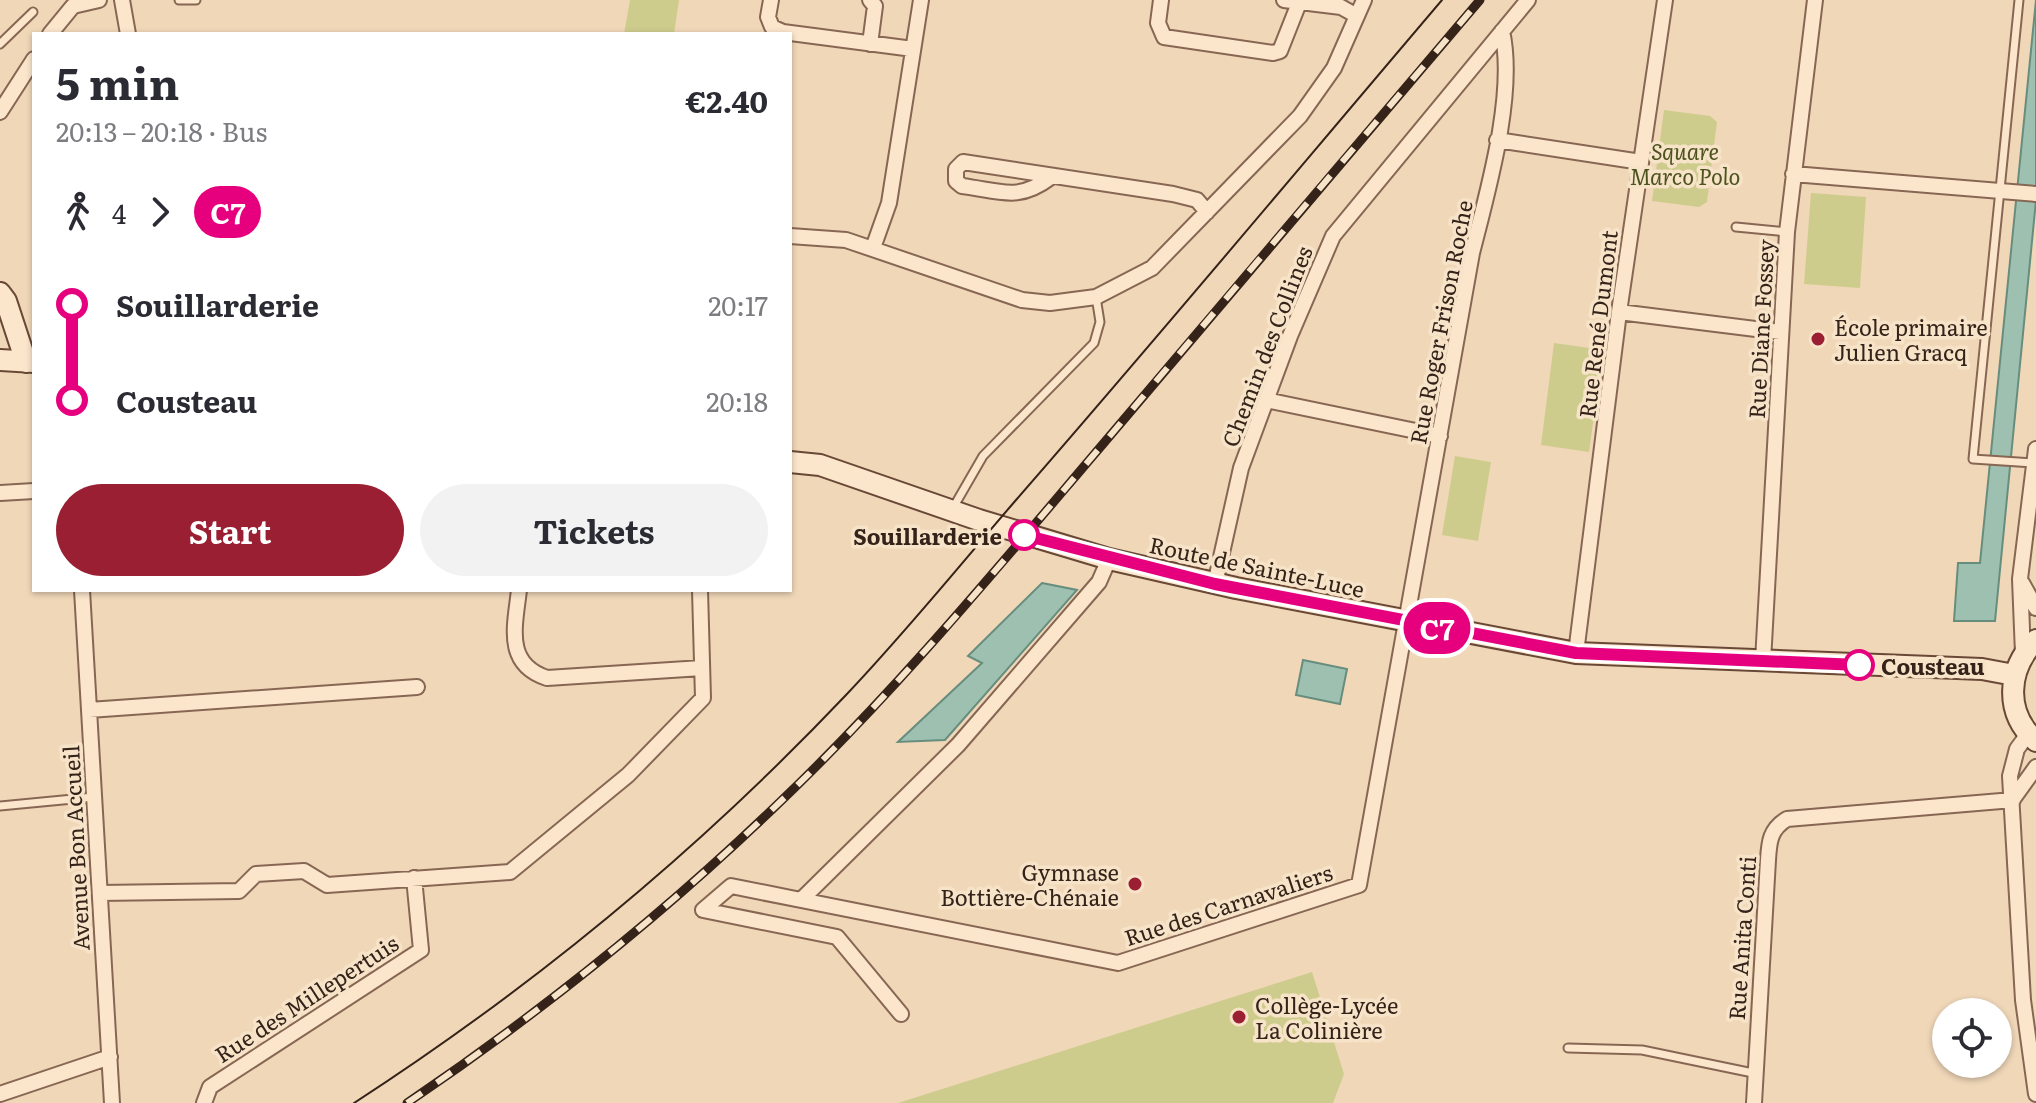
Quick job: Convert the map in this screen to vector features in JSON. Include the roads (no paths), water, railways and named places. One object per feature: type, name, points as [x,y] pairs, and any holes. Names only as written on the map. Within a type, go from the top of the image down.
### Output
[{"type":"street","points":[[51,32],[72,3],[99,0]]},
{"type":"street","points":[[122,0],[128,32]]},
{"type":"street","points":[[771,0],[768,17],[772,27],[783,32]]},
{"type":"street","points":[[870,0],[875,6],[870,44]]},
{"type":"street","points":[[873,248],[889,203],[921,0]]},
{"type":"street","points":[[1161,0],[1158,23],[1164,37],[1273,53],[1280,51],[1291,1],[1341,7],[1357,16]]},
{"type":"street","points":[[792,236],[846,240],[1022,300],[1050,303],[1096,297],[1152,268],[1300,116],[1334,68],[1364,0]]},
{"type":"street","name":"Chemin des Collines","points":[[1215,584],[1241,468],[1333,236],[1528,0]]},
{"type":"street","name":"Rue René Dumont","points":[[1576,653],[1619,312],[1665,0]]},
{"type":"street","name":"Rue Diane Fossey","points":[[1763,661],[1787,232],[1815,0]]},
{"type":"street","name":"Rue Roger Frison Roche","points":[[1407,622],[1472,253],[1497,140],[1508,62],[1502,31]]},
{"type":"street","points":[[792,33],[913,49]]},
{"type":"street","points":[[0,112],[32,62]]},
{"type":"street","points":[[1497,140],[1641,162]]},
{"type":"street","points":[[1051,177],[1031,191],[1020,194],[962,186],[956,181],[956,169],[963,162],[1173,194],[1197,200],[1207,212]]},
{"type":"street","points":[[1793,174],[2036,194]]},
{"type":"street","points":[[0,293],[30,362],[0,360]]},
{"type":"street","points":[[1619,312],[1780,332]]},
{"type":"street","points":[[1266,400],[1440,436]]},
{"type":"street","points":[[2036,449],[2020,579],[2029,647],[2014,675],[2014,705],[2032,737],[2011,764],[2023,1000],[2036,1094]]},
{"type":"street","name":"Route de Sainte-Luce","points":[[792,462],[820,465],[1109,559],[1215,584],[1576,653],[1982,669],[2014,675]]},
{"type":"street","points":[[0,493],[32,491]]},
{"type":"street","points":[[801,900],[958,745],[1099,582],[1109,559]]},
{"type":"street","points":[[2020,579],[2036,608]]},
{"type":"street","name":"Avenue Bon Accueil","points":[[82,592],[112,1103]]},
{"type":"street","points":[[519,592],[514,640],[519,658],[530,672],[547,678],[702,668]]},
{"type":"street","points":[[100,893],[239,891],[256,874],[304,871],[327,885],[510,872],[628,775],[703,698],[700,592]]},
{"type":"street","name":"Rue des Carnavaliers","points":[[901,1014],[837,937],[703,910],[731,886],[1118,963],[1359,885],[1407,622]]},
{"type":"street","points":[[89,710],[417,687]]},
{"type":"street","points":[[2013,800],[2036,767]]},
{"type":"street","name":"Rue Anita Conti","points":[[1754,1103],[1753,1073],[1769,849],[1776,825],[1787,819],[2013,800]]},
{"type":"street","name":"Rue des Millepertuis","points":[[204,1103],[210,1087],[421,950],[414,878]]},
{"type":"street","points":[[0,1094],[110,1057]]},
{"type":"lane","points":[[179,0],[196,0]]},
{"type":"lane","points":[[2019,0],[1997,191],[1973,459],[2035,463]]},
{"type":"lane","points":[[0,44],[33,12]]},
{"type":"lane","points":[[1736,227],[1787,232]]},
{"type":"lane","points":[[952,510],[983,456],[1094,343],[1100,322],[1096,297]]},
{"type":"lane","points":[[0,806],[94,797]]},
{"type":"lane","points":[[1568,1048],[1642,1050],[1753,1073]]},
{"type":"tram line","points":[[354,1103],[550,964],[673,861],[790,752],[911,623],[1442,0]]},
{"type":"railway","points":[[407,1103],[553,997],[647,922],[781,801],[866,716],[986,581],[1480,0]]},
{"type":"place","name":"École primaire Julien Gracq","points":[[1818,339]]},
{"type":"place","name":"Souillarderie","points":[[1024,535]]},
{"type":"place","name":"Cousteau","points":[[1859,665]]},
{"type":"place","name":"Gymnase Bottière-Chénaie","points":[[1135,884]]},
{"type":"place","name":"Collège-Lycée La Colinière","points":[[1239,1017]]},
{"type":"park label","name":"Square Marco Polo","points":[[1685,162]]}]
